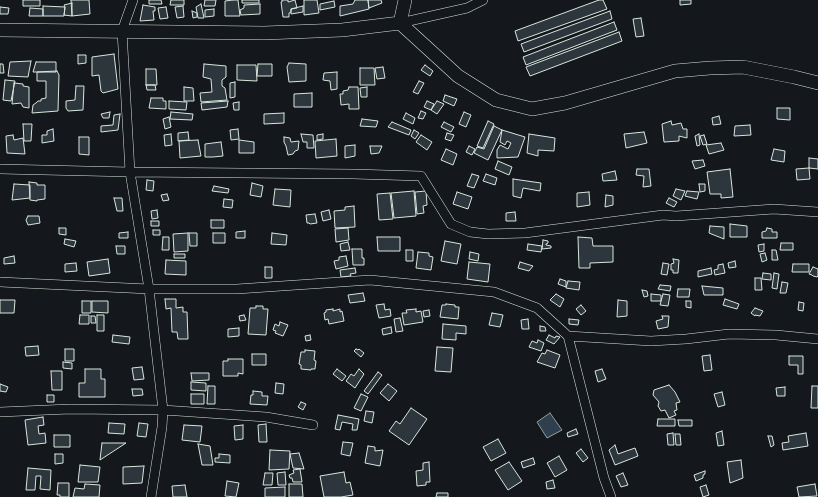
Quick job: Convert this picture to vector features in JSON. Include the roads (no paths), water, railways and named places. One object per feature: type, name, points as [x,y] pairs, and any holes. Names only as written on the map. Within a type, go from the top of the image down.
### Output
[{"type":"street","points":[[133,0],[122,31],[130,172],[149,289],[163,410],[162,427],[151,497]]},
{"type":"street","points":[[400,23],[405,0]]},
{"type":"street","points":[[0,30],[264,33],[342,30],[400,23],[467,8],[483,0]]},
{"type":"street","points":[[400,23],[458,76],[496,100],[532,108],[565,103],[675,71],[743,67],[818,83]]},
{"type":"street","points":[[0,169],[422,176],[451,224],[470,232],[488,234],[525,233],[663,215],[676,216],[774,209],[818,212]]},
{"type":"street","points":[[0,282],[149,289],[237,289],[370,280],[494,292],[537,308],[568,336],[604,478],[611,497]]},
{"type":"street","points":[[568,336],[651,341],[729,334],[776,335],[818,339]]},
{"type":"street","points":[[0,412],[163,410],[266,417],[313,425]]},
{"type":"water","points":[[550,413],[562,430],[547,438],[537,422]]}]
